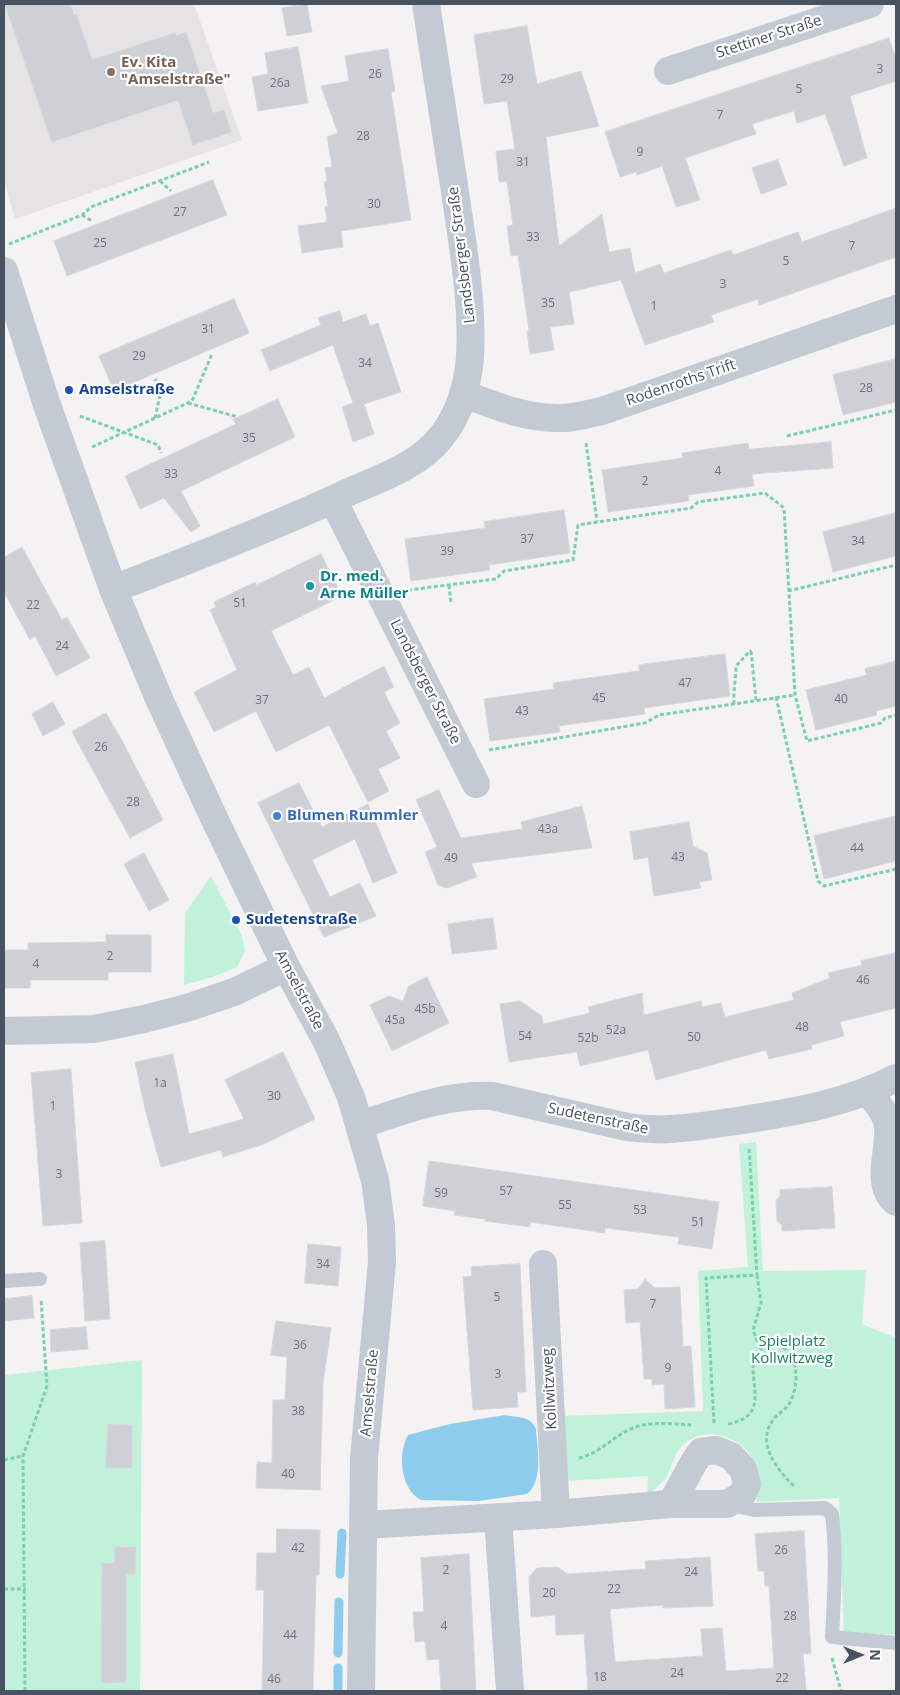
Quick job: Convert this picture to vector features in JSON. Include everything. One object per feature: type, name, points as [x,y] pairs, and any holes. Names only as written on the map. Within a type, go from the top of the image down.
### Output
[{"type":"street","name":"Landsberger Straße","points":[[113,590],[333,500],[403,468],[442,437],[454,417],[464,394],[470,359],[470,311],[463,246],[426,4]]},
{"type":"street","name":"Stettiner Straße","points":[[668,71],[870,4]]},
{"type":"street","name":"Amselstraße","points":[[4,270],[47,405],[113,590],[160,701],[286,967],[326,1040],[351,1097],[375,1180],[381,1225],[382,1262],[364,1458],[361,1691]]},
{"type":"street","name":"Rodenroths Trift","points":[[464,394],[503,409],[532,416],[557,418],[583,415],[602,411],[896,309]]},
{"type":"street","name":"Landsberger Straße","points":[[333,500],[476,784]]},
{"type":"street","points":[[4,1031],[94,1029],[144,1019],[190,1007],[234,992],[286,967]]},
{"type":"street","name":"Sudetenstraße","points":[[360,1125],[413,1108],[458,1097],[477,1095],[492,1096],[650,1131],[670,1131],[827,1105],[868,1092],[896,1078]]},
{"type":"street","points":[[868,1092],[885,1114],[888,1125],[885,1185],[888,1196],[896,1202]]},
{"type":"street","name":"Kollwitzweg","points":[[543,1264],[556,1514]]},
{"type":"street","points":[[362,1525],[556,1514],[670,1504],[727,1504],[742,1495],[747,1484],[743,1469],[732,1456],[716,1450],[701,1452],[690,1466],[680,1491],[670,1504]]},
{"type":"street","points":[[498,1517],[510,1691]]},
{"type":"lane","points":[[4,1281],[40,1279]]},
{"type":"lane","points":[[727,1504],[754,1510],[825,1508],[832,1514],[836,1565],[832,1637],[896,1643]]},
{"type":"path","points":[[4,246],[82,215],[91,207],[209,162]]},
{"type":"path","points":[[159,181],[172,191]]},
{"type":"path","points":[[82,215],[92,221]]},
{"type":"path","points":[[66,458],[192,401],[212,354]]},
{"type":"path","points":[[155,379],[161,391],[155,418]]},
{"type":"path","points":[[188,403],[238,417]]},
{"type":"path","points":[[47,405],[158,445],[162,453]]},
{"type":"path","points":[[787,436],[896,410]]},
{"type":"path","points":[[583,415],[597,521]]},
{"type":"path","points":[[380,594],[496,578],[504,571],[573,560],[578,525],[691,508],[698,502],[765,493],[784,508],[795,695],[806,741],[881,723],[885,718],[896,715]]},
{"type":"path","points":[[788,591],[896,565]]},
{"type":"path","points":[[449,585],[451,603]]},
{"type":"path","points":[[734,704],[733,692],[736,684],[736,666],[752,650],[756,700]]},
{"type":"path","points":[[461,755],[578,736],[597,729],[645,723],[659,715],[795,695]]},
{"type":"path","points":[[776,697],[818,881],[824,886],[896,869]]},
{"type":"path","points":[[747,1119],[757,1275],[761,1303],[753,1330],[760,1349]]},
{"type":"path","points":[[714,1425],[706,1278],[757,1275]]},
{"type":"path","points":[[25,1691],[26,1589],[23,1456],[47,1386],[40,1279]]},
{"type":"path","points":[[706,1425],[730,1424],[746,1418],[754,1409],[757,1398],[752,1370],[753,1359],[760,1349],[776,1343],[786,1347],[793,1358],[796,1373],[791,1402],[772,1421],[768,1430],[767,1443],[772,1459],[782,1475],[799,1491],[802,1509]]},
{"type":"path","points":[[554,1461],[587,1456],[603,1449],[622,1433],[635,1427],[654,1424],[697,1425]]},
{"type":"path","points":[[4,1460],[23,1456]]},
{"type":"path","points":[[4,1589],[26,1589]]},
{"type":"path","points":[[832,1637],[832,1656],[841,1691]]},
{"type":"shaded area","name":"Ev. Kita \"Amselstraße\"","points":[[4,4],[194,4],[242,140],[15,219],[4,179]]},
{"type":"green space","points":[[211,876],[242,936],[245,951],[237,967],[213,977],[184,985],[185,913]]},
{"type":"green space","name":"Spielplatz Kollwitzweg","points":[[756,1142],[763,1271],[866,1270],[862,1324],[896,1338],[896,1634],[844,1635],[839,1498],[756,1502],[758,1475],[755,1464],[741,1445],[732,1439],[710,1434],[688,1441],[680,1448],[664,1480],[647,1496],[648,1476],[565,1481],[562,1416],[703,1411],[698,1271],[748,1267],[739,1144]]},
{"type":"green space","points":[[142,1360],[140,1691],[4,1691],[4,1375]]},
{"type":"water","points":[[505,1415],[527,1419],[536,1429],[538,1473],[536,1481],[527,1494],[478,1501],[421,1500],[414,1495],[405,1480],[402,1461],[408,1435],[450,1424]]},
{"type":"building","points":[[5,4],[70,4],[74,15],[76,14],[92,60],[175,33],[176,36],[186,32],[213,113],[224,110],[231,132],[193,145],[178,100],[52,142]]},
{"type":"building","points":[[307,4],[312,32],[287,36],[282,8]]},
{"type":"building","points":[[527,26],[537,84],[581,71],[599,126],[546,137],[559,246],[602,214],[609,252],[630,248],[635,273],[660,264],[664,273],[731,250],[733,255],[798,232],[802,242],[896,208],[896,257],[759,305],[758,299],[711,315],[714,322],[645,345],[621,280],[569,292],[574,324],[550,327],[554,350],[530,354],[527,331],[529,330],[518,255],[511,256],[507,226],[513,225],[507,181],[499,182],[496,151],[515,149],[507,101],[484,104],[474,35]]},
{"type":"building","points":[[889,38],[896,59],[896,81],[850,96],[867,158],[844,166],[825,114],[797,123],[794,111],[752,124],[756,134],[685,158],[700,200],[676,207],[662,166],[637,175],[636,172],[620,177],[605,132]]},
{"type":"building","points":[[298,47],[308,103],[258,111],[252,77],[268,74],[265,53]]},
{"type":"building","points":[[388,49],[395,91],[391,92],[411,220],[341,231],[343,247],[302,253],[298,226],[327,222],[325,207],[328,206],[324,182],[327,181],[325,168],[332,167],[327,137],[338,133],[321,86],[349,81],[345,56]]},
{"type":"building","points":[[778,160],[787,185],[761,194],[752,168]]},
{"type":"building","points":[[213,180],[227,215],[67,276],[54,241]]},
{"type":"building","points":[[234,299],[249,333],[114,391],[99,356]]},
{"type":"building","points":[[340,311],[343,322],[366,314],[370,326],[378,323],[401,392],[364,404],[374,434],[353,442],[342,407],[353,403],[333,345],[270,371],[261,350],[321,325],[318,318]]},
{"type":"building","points":[[896,359],[896,402],[843,415],[833,375]]},
{"type":"building","points":[[278,399],[295,437],[181,491],[200,526],[191,532],[164,498],[140,509],[125,476],[236,424],[233,420]]},
{"type":"building","points":[[831,442],[833,468],[752,474],[754,486],[688,495],[689,501],[608,512],[602,470],[683,458],[682,453],[748,443],[749,449]]},
{"type":"building","points":[[564,510],[570,553],[489,565],[490,570],[411,581],[405,539],[485,528],[484,522]]},
{"type":"building","points":[[896,513],[896,556],[833,572],[823,532]]},
{"type":"building","points":[[22,547],[62,620],[67,617],[90,658],[56,676],[35,636],[30,640],[4,592],[4,558]]},
{"type":"building","points":[[321,554],[342,596],[271,631],[293,675],[309,667],[324,698],[384,666],[394,687],[384,692],[400,723],[386,731],[400,758],[378,769],[389,791],[368,802],[329,725],[276,752],[256,711],[214,732],[194,692],[237,670],[210,610],[216,607],[214,602],[255,582],[256,585]]},
{"type":"building","points":[[725,654],[730,696],[644,708],[645,714],[559,726],[560,732],[490,741],[484,699],[554,689],[553,683],[639,671],[639,665]]},
{"type":"building","points":[[896,661],[896,706],[876,711],[877,715],[816,730],[806,690],[867,675],[865,669]]},
{"type":"building","points":[[53,702],[65,724],[43,736],[32,714]]},
{"type":"building","points":[[106,713],[163,820],[130,838],[72,732]]},
{"type":"building","points":[[299,783],[322,827],[368,804],[397,873],[373,883],[355,839],[312,860],[330,897],[360,883],[376,916],[324,937],[258,803]]},
{"type":"building","points":[[439,790],[461,838],[523,829],[521,822],[582,806],[592,848],[471,863],[477,877],[447,888],[438,885],[425,852],[437,847],[416,800]]},
{"type":"building","points":[[896,816],[896,861],[824,879],[814,836]]},
{"type":"building","points":[[689,822],[693,846],[707,853],[712,880],[699,882],[701,888],[654,896],[648,857],[634,860],[630,832]]},
{"type":"building","points":[[144,853],[169,900],[149,911],[124,864]]},
{"type":"building","points":[[493,918],[497,949],[452,954],[448,924]]},
{"type":"building","points":[[106,935],[151,935],[151,972],[108,972],[108,980],[30,980],[30,988],[4,988],[4,950],[28,950],[28,943],[106,942]]},
{"type":"building","points":[[896,953],[896,1008],[840,1022],[844,1036],[811,1045],[812,1049],[769,1059],[766,1050],[656,1080],[648,1050],[580,1066],[577,1052],[509,1062],[500,1004],[520,1001],[542,1016],[543,1024],[590,1013],[588,1007],[642,993],[644,1015],[701,1001],[702,1007],[721,1003],[725,1017],[794,1000],[792,993],[830,978],[828,973],[862,965],[861,961]]},
{"type":"building","points":[[427,977],[449,1023],[392,1051],[370,1005],[389,996],[403,1001],[408,987]]},
{"type":"building","points":[[283,1052],[315,1119],[264,1144],[223,1157],[221,1150],[161,1167],[146,1113],[135,1062],[173,1054],[189,1134],[244,1119],[225,1080]]},
{"type":"building","points":[[71,1069],[82,1223],[43,1226],[31,1073]]},
{"type":"building","points":[[429,1161],[719,1202],[712,1249],[678,1244],[679,1237],[605,1228],[605,1233],[530,1222],[530,1227],[454,1215],[455,1211],[423,1206]]},
{"type":"building","points":[[832,1187],[835,1228],[782,1231],[782,1225],[777,1221],[776,1200],[780,1196],[780,1190]]},
{"type":"building","points":[[105,1241],[110,1319],[85,1321],[80,1243]]},
{"type":"building","points":[[308,1244],[341,1247],[338,1286],[305,1283]]},
{"type":"building","points":[[520,1264],[526,1392],[517,1392],[518,1407],[473,1410],[463,1277],[472,1276],[471,1267]]},
{"type":"building","points":[[645,1279],[655,1288],[680,1287],[683,1347],[691,1346],[695,1407],[665,1409],[664,1384],[652,1385],[652,1379],[644,1379],[640,1322],[626,1323],[624,1290],[638,1289]]},
{"type":"building","points":[[32,1296],[34,1318],[4,1321],[4,1299]]},
{"type":"building","points":[[276,1321],[331,1328],[323,1383],[320,1490],[256,1488],[257,1462],[272,1463],[273,1400],[285,1400],[287,1357],[271,1355]]},
{"type":"building","points":[[86,1327],[88,1349],[51,1352],[50,1330]]},
{"type":"building","points":[[108,1424],[132,1425],[132,1468],[106,1468]]},
{"type":"building","points":[[277,1529],[320,1530],[319,1575],[316,1575],[313,1691],[262,1691],[264,1590],[256,1590],[257,1553],[276,1553]]},
{"type":"building","points":[[804,1531],[811,1653],[803,1654],[806,1690],[588,1691],[584,1634],[556,1635],[555,1615],[531,1617],[529,1577],[537,1568],[558,1567],[567,1574],[646,1569],[645,1561],[710,1557],[713,1606],[663,1608],[663,1605],[610,1609],[615,1662],[703,1656],[701,1629],[722,1628],[726,1671],[774,1668],[769,1586],[765,1586],[764,1571],[758,1571],[755,1534]]},
{"type":"building","points":[[115,1547],[136,1547],[135,1574],[126,1574],[126,1682],[101,1683],[102,1563],[115,1563]]},
{"type":"building","points":[[469,1554],[476,1691],[441,1691],[439,1659],[427,1660],[425,1641],[415,1642],[413,1612],[424,1612],[421,1558]]},
{"type":"waterway","points":[[340,1574],[342,1533]]},
{"type":"waterway","points":[[338,1653],[339,1602]]},
{"type":"waterway","points":[[338,1668],[338,1691]]},
{"type":"place","name":"Ev. Kita \"Amselstraße\"","points":[[111,72]]},
{"type":"place","name":"Amselstraße","points":[[69,390]]},
{"type":"place","name":"Dr. med. Arne Müller","points":[[310,586]]},
{"type":"place","name":"Blumen Rummler","points":[[277,816]]},
{"type":"place","name":"Sudetenstraße","points":[[236,920]]}]
